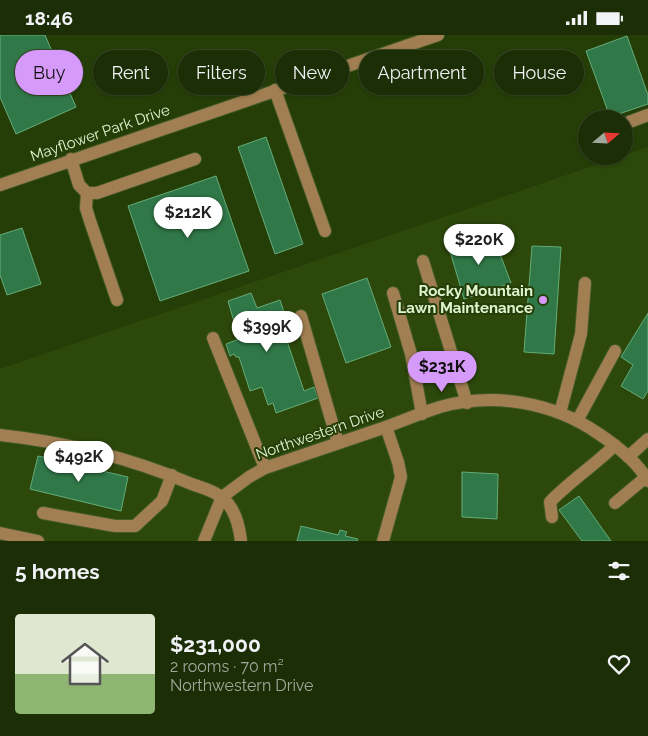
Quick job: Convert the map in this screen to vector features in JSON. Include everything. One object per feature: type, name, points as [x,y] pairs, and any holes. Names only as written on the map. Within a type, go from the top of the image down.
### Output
[{"type":"street","name":"Mayflower Park Drive","points":[[349,65],[438,35]]},
{"type":"street","name":"Mayflower Park Drive","points":[[0,185],[275,90]]},
{"type":"street","points":[[277,95],[325,231]]},
{"type":"street","points":[[633,121],[648,115]]},
{"type":"street","points":[[71,159],[79,185],[87,193],[97,193],[195,159]]},
{"type":"street","points":[[87,193],[86,208],[116,300]]},
{"type":"street","points":[[423,261],[467,403]]},
{"type":"street","points":[[560,413],[581,334],[585,283]]},
{"type":"street","points":[[394,293],[411,354],[422,414]]},
{"type":"street","points":[[301,317],[338,443]]},
{"type":"street","points":[[214,338],[265,468]]},
{"type":"street","points":[[577,421],[615,351]]},
{"type":"street","name":"Northwestern Drive","points":[[222,497],[265,468],[441,407],[484,400],[504,401],[547,408],[577,421],[615,445],[647,479]]},
{"type":"street","points":[[383,541],[401,477],[386,427]]},
{"type":"street","points":[[0,435],[44,440],[154,468],[172,475],[222,497],[239,523],[241,541]]},
{"type":"street","points":[[628,457],[648,439]]},
{"type":"street","points":[[552,517],[550,502],[615,445]]},
{"type":"street","points":[[43,513],[114,526],[136,526],[162,501],[172,475]]},
{"type":"street","points":[[615,503],[647,479]]},
{"type":"street","points":[[204,541],[222,497]]},
{"type":"street","points":[[0,533],[38,541]]},
{"type":"shaded area","points":[[648,147],[648,541],[0,541],[0,369],[595,165],[633,165],[633,152]]},
{"type":"building","points":[[0,35],[45,35],[51,50],[15,50],[15,95],[71,95],[76,107],[16,134],[0,97]]},
{"type":"building","points":[[627,36],[648,95],[648,104],[630,110],[607,110],[586,51]]},
{"type":"building","points":[[266,137],[303,244],[275,254],[238,147]]},
{"type":"building","points":[[216,176],[249,271],[160,301],[128,206]]},
{"type":"building","points":[[22,228],[41,284],[7,295],[0,275],[0,235]]},
{"type":"building","points":[[492,233],[511,283],[464,299],[449,248]]},
{"type":"building","name":"Rocky Mountain Lawn Maintenance","points":[[532,246],[561,247],[554,354],[524,352]]},
{"type":"building","points":[[367,278],[391,347],[346,363],[322,294]]},
{"type":"building","points":[[251,293],[257,308],[280,300],[292,336],[286,338],[304,391],[314,387],[318,398],[276,413],[273,403],[268,405],[262,387],[250,391],[239,357],[236,357],[234,354],[230,356],[226,344],[239,339],[228,301]]},
{"type":"building","points":[[648,313],[648,391],[643,399],[621,386],[633,365],[621,357]]},
{"type":"building","points":[[38,456],[128,477],[121,511],[30,489]]},
{"type":"building","points":[[462,472],[498,474],[497,519],[462,517]]},
{"type":"building","points":[[579,496],[611,541],[582,541],[559,510]]},
{"type":"building","points":[[301,526],[338,535],[340,530],[347,532],[345,536],[358,539],[357,541],[297,541]]},
{"type":"place","name":"Rocky Mountain Lawn Maintenance","points":[[543,300]]}]
